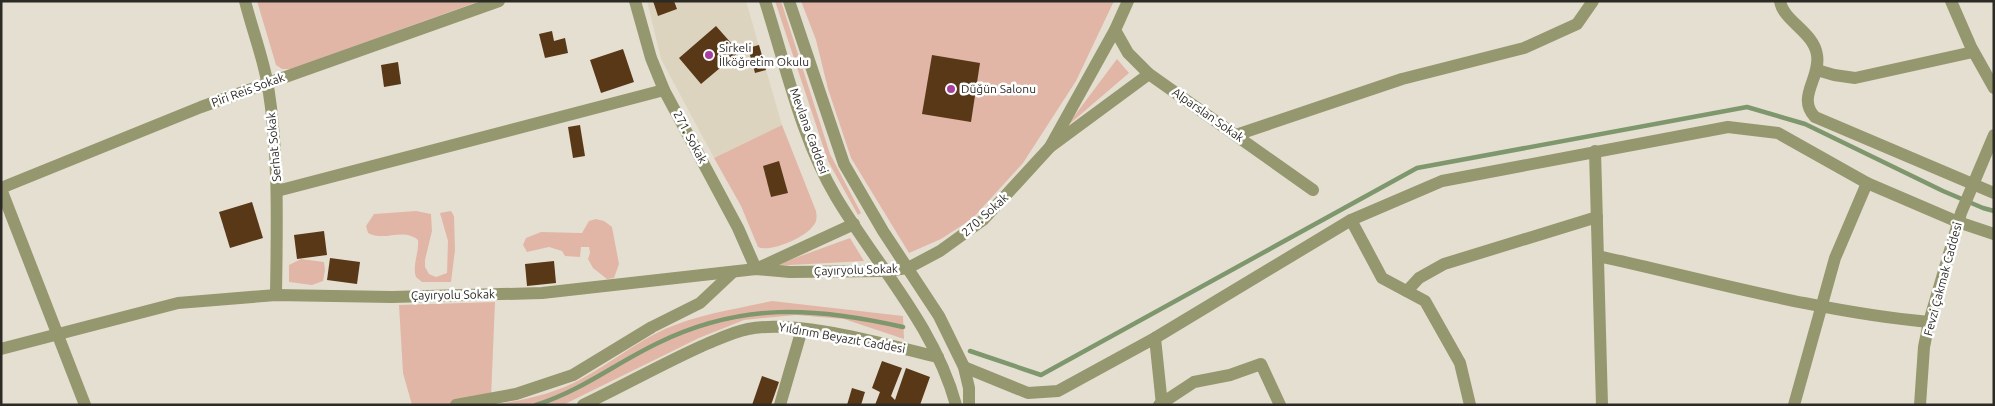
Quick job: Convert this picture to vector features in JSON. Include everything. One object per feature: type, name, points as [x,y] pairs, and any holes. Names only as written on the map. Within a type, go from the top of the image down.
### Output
[{"type":"street","name":"Serhat Sokak","points":[[245,1],[268,84],[273,123],[277,191],[276,295]]},
{"type":"street","name":"Piri Reis Sokak","points":[[1,189],[202,107],[499,1]]},
{"type":"street","name":"271. Sokak","points":[[635,1],[651,58],[664,90],[738,228],[756,269]]},
{"type":"street","name":"Mevlana Caddesi","points":[[765,1],[814,152],[836,197],[884,271],[908,301],[936,353]]},
{"type":"street","points":[[789,1],[844,164],[862,197],[939,316],[964,367],[969,388],[969,405]]},
{"type":"street","points":[[1050,147],[1115,30],[1128,1]]},
{"type":"street","points":[[1236,135],[1402,79],[1524,48],[1577,24],[1593,1]]},
{"type":"street","points":[[1780,1],[1785,13],[1815,45],[1817,70],[1806,97],[1808,109],[1815,117],[1971,186],[1994,192]]},
{"type":"street","points":[[1951,1],[1974,52],[1994,88]]},
{"type":"street","name":"Alparslan Sokak","points":[[1115,30],[1128,53],[1150,74],[1313,190]]},
{"type":"street","points":[[1817,70],[1855,78],[1974,52]]},
{"type":"street","points":[[1050,147],[1150,74]]},
{"type":"street","points":[[277,191],[664,90]]},
{"type":"street","points":[[964,367],[1028,393],[1058,391],[1155,338],[1351,220],[1442,180],[1728,127],[1778,132],[1867,183],[1959,218],[1994,234]]},
{"type":"street","points":[[1971,186],[1994,135]]},
{"type":"street","name":"270. Sokak","points":[[908,268],[940,251],[978,225],[1021,181],[1050,147]]},
{"type":"street","points":[[1596,151],[1602,405]]},
{"type":"street","points":[[1794,405],[1835,258],[1867,183]]},
{"type":"street","name":"Fevzi Çakmak Caddesi","points":[[1920,405],[1924,347],[1929,322],[1959,218],[1971,186]]},
{"type":"street","points":[[1,189],[85,405]]},
{"type":"street","points":[[1407,291],[1419,278],[1444,264],[1597,217]]},
{"type":"street","points":[[1351,220],[1382,278],[1425,302],[1460,363],[1470,405]]},
{"type":"street","points":[[756,269],[854,224]]},
{"type":"street","points":[[1598,256],[1822,306],[1899,320],[1929,322]]},
{"type":"street","name":"Çayıryolu Sokak","points":[[1,349],[178,303],[276,295],[392,297],[542,293],[756,269],[790,272],[884,271],[908,268]]},
{"type":"street","points":[[456,405],[516,394],[573,375],[652,327],[700,303],[733,272]]},
{"type":"street","name":"Yıldırım Beyazıt Caddesi","points":[[583,405],[639,376],[735,332],[772,326],[802,329],[936,353]]},
{"type":"street","points":[[780,405],[802,329]]},
{"type":"street","points":[[1155,338],[1161,404],[1194,382],[1230,375],[1261,364],[1280,405]]},
{"type":"street","points":[[936,353],[956,405]]},
{"type":"shaded area","points":[[257,1],[480,1],[291,69],[282,69],[276,65]]},
{"type":"shaded area","points":[[647,1],[746,1],[782,125],[714,158],[661,59]]},
{"type":"shaded area","points":[[775,1],[781,1],[830,154],[861,213],[858,215],[828,161]]},
{"type":"shaded area","points":[[801,1],[1114,1],[1076,81],[1023,163],[972,219],[941,239],[909,253],[851,158],[828,89],[816,40]]},
{"type":"shaded area","points":[[1117,59],[1129,73],[1066,127]]},
{"type":"shaded area","points":[[782,125],[816,211],[816,219],[809,230],[796,239],[771,248],[758,247],[741,206],[714,158]]},
{"type":"shaded area","points":[[416,211],[431,214],[432,231],[425,267],[429,274],[436,277],[447,273],[448,241],[440,213],[451,211],[454,216],[455,250],[451,282],[422,282],[416,277],[418,240],[412,236],[400,234],[381,236],[368,233],[366,226],[374,214]]},
{"type":"shaded area","points":[[596,219],[604,221],[612,227],[619,264],[614,278],[607,279],[593,268],[588,259],[589,247],[581,247],[580,257],[565,256],[562,251],[549,247],[527,252],[523,245],[526,238],[541,232],[582,233],[589,221]]},
{"type":"shaded area","points":[[850,238],[864,261],[773,266]]},
{"type":"shaded area","points":[[301,259],[324,262],[323,281],[312,285],[289,282],[289,265]]},
{"type":"shaded area","points":[[772,301],[903,316],[904,339],[844,319],[796,315],[744,320],[699,338],[563,405],[492,405],[539,396],[572,384],[644,340],[691,319]]},
{"type":"shaded area","points":[[495,302],[491,398],[456,405],[412,405],[403,373],[399,305]]},
{"type":"building","points":[[653,1],[674,1],[677,9],[658,16]]},
{"type":"building","name":"Sirkeli İlköğretim Okulu","points":[[716,26],[739,52],[701,84],[679,58]]},
{"type":"building","points":[[552,31],[554,41],[565,38],[568,53],[545,58],[539,34]]},
{"type":"building","points":[[759,45],[766,70],[755,73],[748,48]]},
{"type":"building","points":[[623,49],[634,82],[601,93],[590,60]]},
{"type":"building","name":"Düğün Salonu","points":[[932,55],[980,63],[971,122],[922,114]]},
{"type":"building","points":[[398,62],[401,84],[384,87],[381,65]]},
{"type":"building","points":[[580,125],[585,156],[573,158],[568,127]]},
{"type":"building","points":[[779,161],[788,193],[771,197],[763,166]]},
{"type":"building","points":[[252,202],[263,238],[230,248],[219,212]]},
{"type":"building","points":[[324,231],[327,255],[297,259],[294,235]]},
{"type":"building","points":[[330,258],[360,262],[357,284],[327,280]]},
{"type":"building","points":[[554,261],[556,283],[527,286],[525,264]]},
{"type":"building","points":[[882,361],[902,368],[891,396],[895,400],[906,368],[930,377],[920,405],[875,405],[880,392],[872,388]]},
{"type":"building","points":[[762,376],[779,382],[771,405],[752,405]]},
{"type":"building","points":[[852,388],[865,392],[861,405],[847,405]]},
{"type":"waterway","points":[[970,351],[1041,375],[1417,168],[1747,107],[1805,124],[1943,191],[1994,211]]},
{"type":"waterway","points":[[536,405],[583,385],[658,343],[719,320],[779,312],[809,312],[871,320],[903,327]]},
{"type":"place","name":"Sirkeli İlköğretim Okulu","points":[[709,55]]},
{"type":"place","name":"Düğün Salonu","points":[[951,89]]}]
